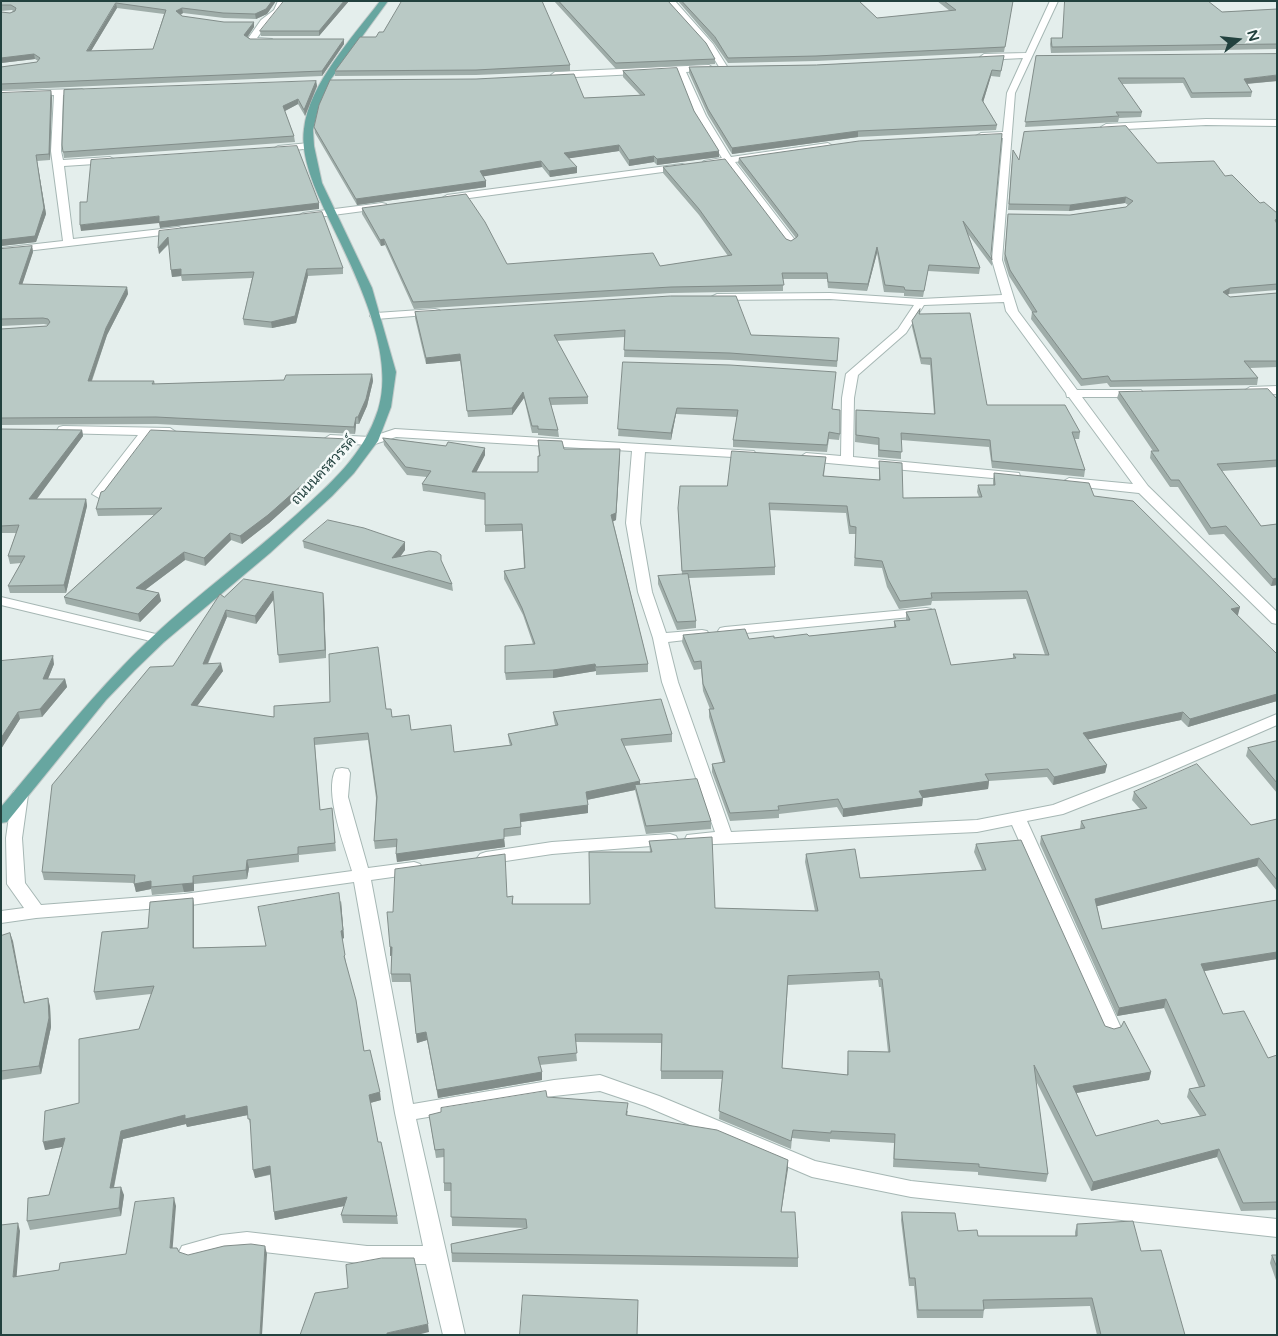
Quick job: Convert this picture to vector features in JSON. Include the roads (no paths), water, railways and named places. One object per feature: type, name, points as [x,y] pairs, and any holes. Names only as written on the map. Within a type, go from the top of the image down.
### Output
[{"type":"main road","name":"ถนนนครสวรรค์","points":[[1,818],[101,696],[159,639],[266,550],[327,493],[349,470],[372,441],[385,407],[390,372],[367,288],[318,183],[309,146],[308,130],[321,82],[350,40],[384,1]]},
{"type":"street","points":[[280,41],[251,40],[264,22],[277,11],[282,1]]},
{"type":"street","points":[[543,76],[728,68],[670,1]]},
{"type":"street","points":[[1054,1],[1030,57],[1011,92],[1011,133],[1006,215],[998,260],[1012,311],[1142,489],[1277,620]]},
{"type":"street","points":[[254,22],[264,22]]},
{"type":"street","points":[[970,58],[1030,57]]},
{"type":"street","points":[[680,69],[686,88],[698,113],[730,160],[791,242]]},
{"type":"street","points":[[321,82],[340,82]]},
{"type":"street","points":[[1,94],[89,91]]},
{"type":"street","points":[[59,92],[56,151],[68,243]]},
{"type":"street","points":[[1095,128],[1206,122],[1277,123]]},
{"type":"street","points":[[969,136],[1011,133]]},
{"type":"street","points":[[434,200],[841,144]]},
{"type":"street","points":[[270,149],[309,146]]},
{"type":"street","points":[[59,163],[117,159]]},
{"type":"street","points":[[293,217],[395,205]]},
{"type":"street","points":[[1,251],[187,229]]},
{"type":"street","points":[[709,298],[830,296],[921,302],[1008,298]]},
{"type":"street","points":[[847,459],[847,374],[902,331],[921,302]]},
{"type":"street","points":[[376,316],[451,311]]},
{"type":"street","points":[[1238,391],[1277,390]]},
{"type":"street","points":[[1071,394],[1150,393]]},
{"type":"street","points":[[50,430],[187,433]]},
{"type":"street","points":[[99,494],[148,431]]},
{"type":"street","points":[[314,438],[372,441],[396,433],[758,454]]},
{"type":"street","points":[[639,447],[633,523],[644,592],[660,638],[670,682],[725,837]]},
{"type":"street","points":[[798,456],[847,459],[1024,477]]},
{"type":"street","points":[[1054,480],[1142,489]]},
{"type":"street","points":[[1,600],[159,639]]},
{"type":"street","points":[[660,638],[935,611]]},
{"type":"street","points":[[466,861],[552,848],[725,837],[977,826],[1057,810],[1154,772],[1277,719]]},
{"type":"street","points":[[342,772],[340,797],[362,876],[405,1113],[454,1335]]},
{"type":"street","points":[[20,795],[14,838],[16,884],[36,912]]},
{"type":"street","points":[[1017,817],[1112,1028]]},
{"type":"street","points":[[1,917],[36,912],[184,900],[428,866]]},
{"type":"street","points":[[405,1113],[600,1082],[652,1101],[812,1169],[911,1189],[1277,1228]]},
{"type":"street","points":[[190,1252],[228,1243],[248,1241],[367,1255],[435,1255]]}]
